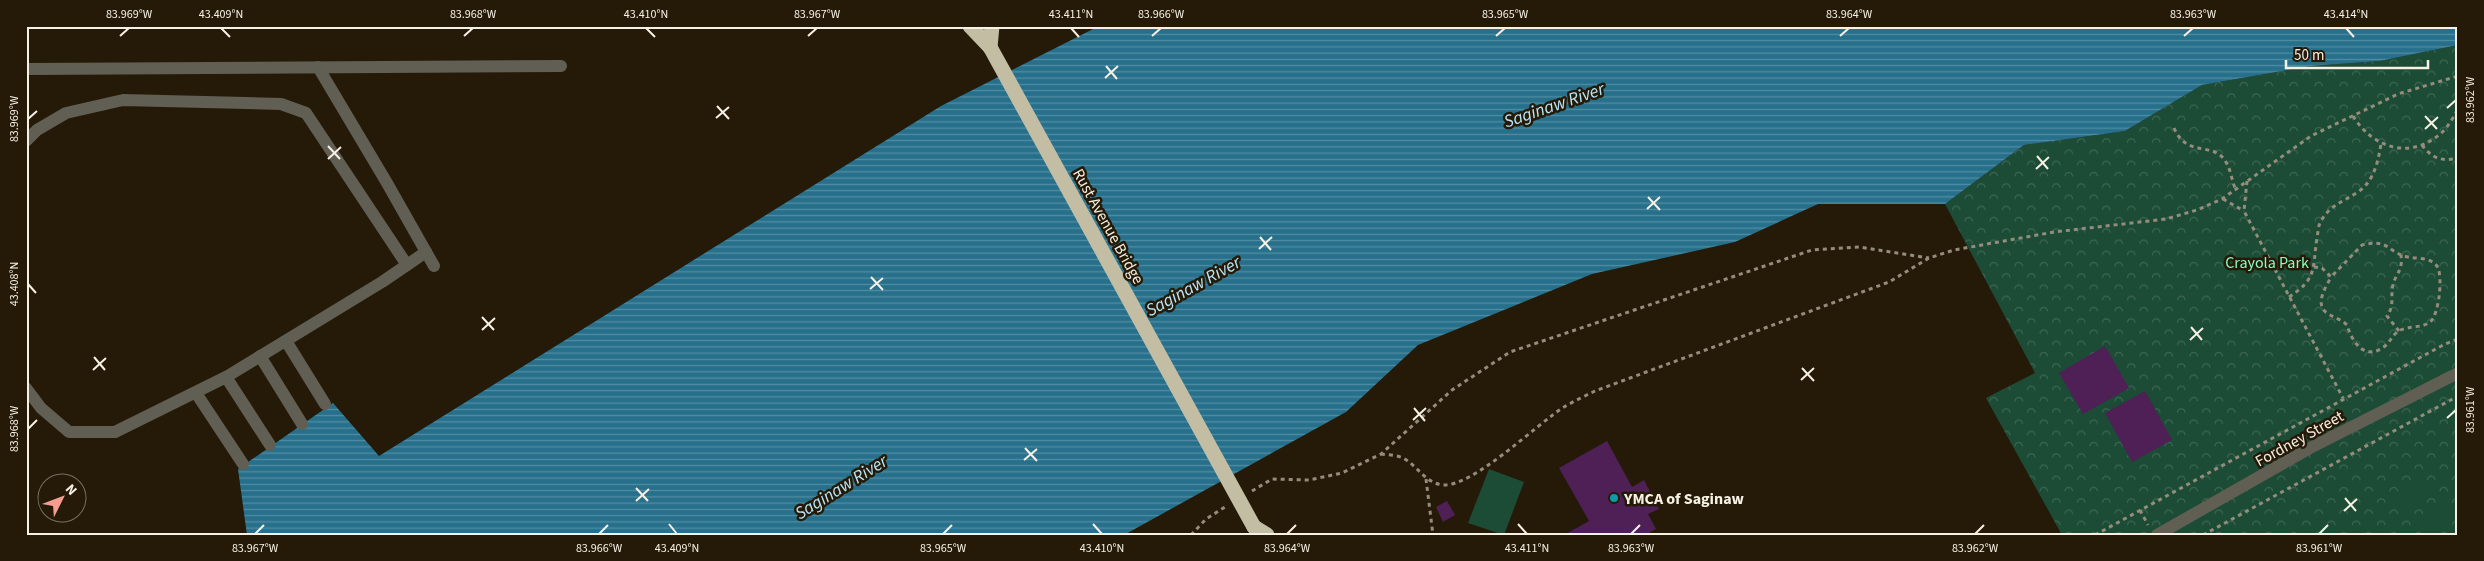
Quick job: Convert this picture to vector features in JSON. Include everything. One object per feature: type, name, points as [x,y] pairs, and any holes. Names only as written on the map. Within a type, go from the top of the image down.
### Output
[{"type":"highway","name":"Rust Avenue Bridge","points":[[970,26],[990,47],[1259,532]]},
{"type":"highway","points":[[990,47],[992,26]]},
{"type":"street","points":[[26,69],[561,66]]},
{"type":"street","points":[[318,67],[388,183],[434,266]]},
{"type":"street","points":[[26,141],[38,130],[66,113],[123,100],[280,104],[306,113],[407,265]]},
{"type":"street","points":[[26,388],[41,408],[69,432],[115,432],[226,377],[426,252]]},
{"type":"street","points":[[286,341],[325,404]]},
{"type":"street","points":[[260,356],[302,424]]},
{"type":"street","name":"Fordney Street","points":[[2157,535],[2310,448],[2458,373]]},
{"type":"street","points":[[226,377],[270,445]]},
{"type":"street","points":[[196,393],[243,464]]},
{"type":"path","points":[[1426,479],[1445,485],[1460,481],[1480,470],[1564,406],[1595,391],[1890,282],[1930,258],[1954,250],[2054,232],[2166,219],[2197,210],[2222,199],[2236,190],[2312,136],[2398,94],[2458,76]]},
{"type":"path","points":[[2353,116],[2362,131],[2381,144],[2414,148],[2440,135],[2458,110]]},
{"type":"path","points":[[2174,128],[2179,139],[2192,147],[2205,148],[2218,154],[2227,164],[2236,190]]},
{"type":"path","points":[[2289,297],[2305,286],[2314,267],[2319,224],[2329,209],[2340,200],[2359,192],[2368,182],[2377,166],[2381,144]]},
{"type":"path","points":[[2422,145],[2430,155],[2438,159],[2449,160],[2458,158]]},
{"type":"path","points":[[2247,181],[2244,211],[2343,398]]},
{"type":"path","points":[[2222,199],[2244,211]]},
{"type":"path","points":[[2370,243],[2384,244],[2401,255],[2429,259],[2436,264],[2440,274],[2438,311],[2423,326],[2399,331],[2379,350],[2368,351],[2358,347],[2352,340],[2348,325],[2326,312],[2322,307],[2322,295],[2331,277],[2362,245],[2370,243]]},
{"type":"path","points":[[1247,494],[1272,480],[1309,480],[1342,473],[1381,454],[1452,390],[1510,352],[1812,250],[1859,247],[1930,258]]},
{"type":"path","points":[[2399,331],[2388,316],[2392,309],[2393,283],[2402,268],[2401,255]]},
{"type":"path","points":[[2314,267],[2322,268],[2331,277]]},
{"type":"path","points":[[2095,535],[2343,398],[2444,344],[2458,339]]},
{"type":"path","points":[[2203,535],[2458,396]]},
{"type":"path","points":[[1381,454],[1402,457],[1417,468],[1426,479],[1433,535]]},
{"type":"path","points":[[1191,535],[1206,519],[1231,504]]},
{"type":"green space","name":"Crayola Park","points":[[2458,45],[2458,535],[2062,535],[1986,398],[2035,373],[1945,204],[2024,145],[2125,131],[2202,85],[2311,66],[2380,61]]},
{"type":"green space","points":[[1489,469],[1524,482],[1504,535],[1468,523]]},
{"type":"green space","points":[[2425,479],[2436,492],[2407,517],[2396,504]]},
{"type":"green space","points":[[2444,501],[2456,514],[2432,535],[2423,535],[2415,526]]},
{"type":"water","name":"Saginaw River","points":[[1099,26],[2458,26],[2458,45],[2380,61],[2311,66],[2202,85],[2125,131],[2024,145],[1945,204],[1818,204],[1735,242],[1592,274],[1418,345],[1346,412],[1124,535],[247,535],[238,469],[333,403],[379,456],[941,106]]},
{"type":"building","points":[[2105,346],[2129,388],[2083,414],[2059,373]]},
{"type":"building","points":[[2145,391],[2172,440],[2132,462],[2105,413]]},
{"type":"building","name":"YMCA of Saginaw","points":[[1607,441],[1632,487],[1644,480],[1659,509],[1648,514],[1656,529],[1650,532],[1651,535],[1564,535],[1589,521],[1559,468]]},
{"type":"building","points":[[1447,501],[1455,515],[1443,522],[1436,507]]},
{"type":"place","name":"YMCA of Saginaw","points":[[1614,498]]}]
